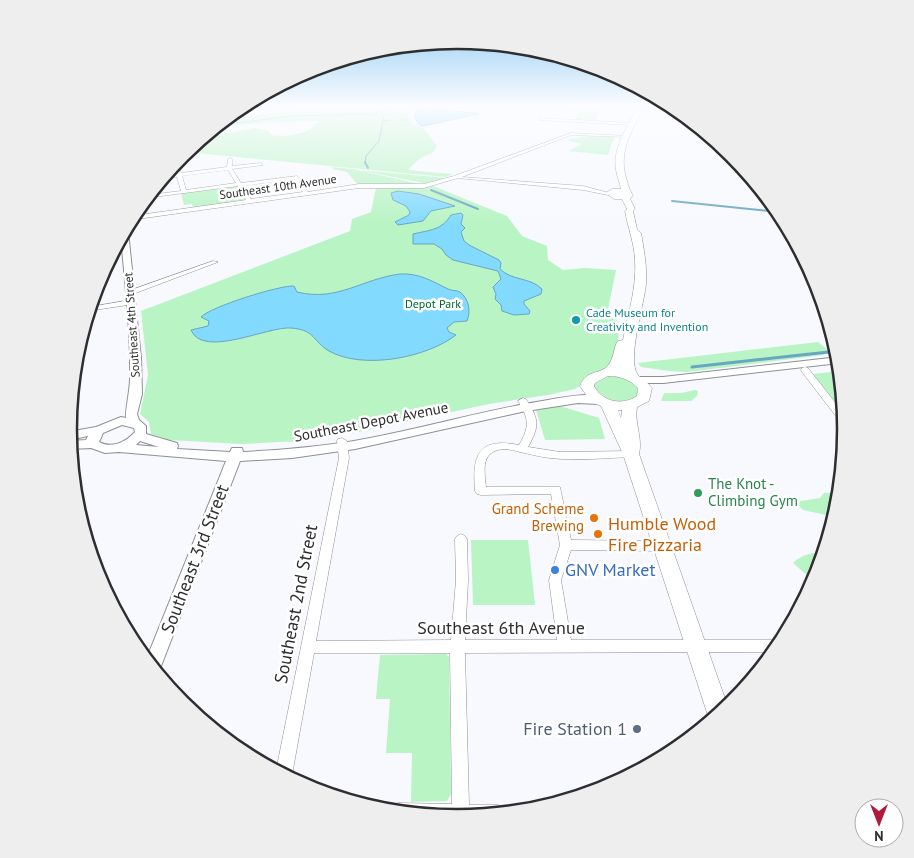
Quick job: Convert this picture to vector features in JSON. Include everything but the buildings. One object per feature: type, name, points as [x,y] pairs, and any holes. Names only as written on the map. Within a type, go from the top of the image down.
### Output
[{"type":"main road","points":[[614,194],[620,179],[618,157],[623,145]]},
{"type":"main road","points":[[602,402],[630,405],[640,402],[644,398],[646,391],[644,385],[628,369],[628,353],[639,294],[641,268],[636,233],[633,230],[629,211],[631,209],[626,199],[623,181],[620,179]]},
{"type":"main road","points":[[614,194],[626,194]]},
{"type":"main road","points":[[614,194],[629,211]]},
{"type":"main road","points":[[633,230],[630,233],[634,265],[631,298],[617,362],[608,372],[593,377],[587,386],[590,393],[614,415],[623,443],[631,454],[716,708]]},
{"type":"main road","points":[[608,372],[635,378]]},
{"type":"main road","points":[[630,405],[626,416],[635,443],[631,454]]},
{"type":"street","name":"Southeast 10th Avenue","points":[[142,217],[371,185],[429,186],[541,145]]},
{"type":"street","points":[[230,159],[229,168],[250,202]]},
{"type":"street","points":[[173,176],[261,164]]},
{"type":"street","points":[[177,172],[184,192]]},
{"type":"street","points":[[157,196],[294,177],[307,194]]},
{"type":"street","points":[[456,177],[593,190],[614,194]]},
{"type":"street","name":"Southeast 4th Street","points":[[124,246],[136,358],[136,394],[131,414],[134,422]]},
{"type":"street","points":[[97,307],[130,297],[215,262]]},
{"type":"street","points":[[635,378],[663,380],[831,361]]},
{"type":"street","points":[[646,391],[660,387],[832,367]]},
{"type":"street","points":[[805,370],[836,411]]},
{"type":"street","name":"Southeast Depot Avenue","points":[[93,444],[98,448],[108,450],[119,448],[236,454],[292,454],[525,404],[567,394],[587,386]]},
{"type":"street","name":"Southeast 4th Street","points":[[102,428],[120,413],[135,388]]},
{"type":"street","name":"Southeast Depot Avenue","points":[[525,404],[578,399],[602,402]]},
{"type":"street","points":[[523,447],[533,430],[534,424],[525,404]]},
{"type":"street","points":[[77,434],[121,421],[134,422],[140,426],[139,436],[127,445],[119,448]]},
{"type":"street","points":[[78,445],[93,444],[92,440],[102,428]]},
{"type":"street","name":"Southeast Depot Avenue","points":[[139,436],[171,446],[236,454]]},
{"type":"street","name":"Southeast 2nd Street","points":[[285,768],[344,458],[342,444]]},
{"type":"street","points":[[565,646],[554,580],[566,545],[556,490],[481,491],[480,462],[487,451],[501,448],[523,447],[546,454],[631,454]]},
{"type":"street","name":"Southeast 3rd Street","points":[[155,660],[236,454]]},
{"type":"street","points":[[460,809],[458,647],[462,580],[461,540]]},
{"type":"street","points":[[566,545],[662,546]]},
{"type":"street","name":"Southeast 6th Avenue","points":[[308,647],[769,646]]},
{"type":"green space","points":[[204,145],[437,145],[433,152],[419,159],[408,170],[453,174],[446,177],[195,153]]},
{"type":"green space","points":[[580,145],[611,145],[608,155],[568,151]]},
{"type":"green space","points":[[331,167],[353,169],[424,185],[358,185],[347,172]]},
{"type":"green space","points":[[359,170],[447,178],[428,184]]},
{"type":"green space","points":[[237,186],[244,201],[196,208],[192,204],[184,205],[181,193]]},
{"type":"green space","name":"Depot Park","points":[[433,186],[507,216],[522,236],[547,246],[548,260],[563,270],[585,268],[616,270],[608,309],[614,314],[619,327],[613,363],[575,389],[489,404],[359,432],[300,441],[241,444],[170,440],[151,434],[149,422],[140,414],[148,375],[141,311],[350,231],[352,219],[371,212],[376,188]]},
{"type":"green space","points":[[818,342],[828,350],[823,355],[687,372],[641,367],[638,363]]},
{"type":"green space","points":[[833,372],[836,404],[813,374]]},
{"type":"green space","points":[[607,376],[623,377],[629,380],[637,387],[637,395],[632,399],[621,402],[604,396],[594,388],[594,385],[598,380]]},
{"type":"green space","points":[[698,391],[697,396],[691,401],[661,401],[664,393],[681,393]]},
{"type":"green space","points":[[560,406],[599,418],[605,439],[545,440],[536,410]]},
{"type":"green space","points":[[824,493],[832,493],[827,515],[803,510],[794,502],[820,498]]},
{"type":"green space","points":[[471,540],[528,540],[535,605],[473,605]]},
{"type":"green space","points":[[816,553],[808,576],[793,563]]},
{"type":"green space","points":[[446,654],[449,657],[451,794],[447,801],[411,802],[412,753],[386,753],[390,699],[376,699],[380,655]]},
{"type":"water","points":[[398,191],[419,194],[455,206],[431,211],[423,221],[398,225],[395,222],[409,215],[410,212],[406,206],[393,200],[391,193]]},
{"type":"water","points":[[461,213],[463,215],[461,224],[465,228],[461,232],[464,241],[499,260],[501,263],[500,269],[505,273],[532,282],[542,289],[541,294],[524,301],[524,304],[530,311],[529,314],[514,315],[502,311],[501,305],[495,299],[496,294],[493,287],[501,279],[498,271],[453,260],[434,244],[413,244],[413,234],[440,227],[451,215]]},
{"type":"water","points":[[400,274],[419,276],[431,280],[463,295],[468,305],[467,321],[454,322],[447,328],[449,332],[456,335],[428,350],[412,355],[394,359],[359,360],[343,357],[329,351],[310,334],[299,329],[281,329],[222,342],[208,342],[198,338],[191,330],[208,326],[209,321],[201,317],[207,313],[261,293],[294,286],[297,292],[325,294]]},
{"type":"waterway","points":[[365,162],[366,156],[375,145]]},
{"type":"waterway","points":[[365,162],[368,168]]},
{"type":"waterway","points":[[431,190],[478,209]]},
{"type":"waterway","points":[[672,201],[768,211]]},
{"type":"waterway","points":[[692,367],[829,352]]},
{"type":"place","name":"Cade Museum for Creativity and Invention","points":[[576,320]]},
{"type":"place","name":"The Knot - Climbing Gym","points":[[698,493]]},
{"type":"place","name":"Grand Scheme Brewing","points":[[594,518]]},
{"type":"place","name":"Humble Wood Fire Pizzaria","points":[[598,534]]},
{"type":"place","name":"GNV Market","points":[[555,570]]},
{"type":"place","name":"Fire Station 1","points":[[637,729]]}]
